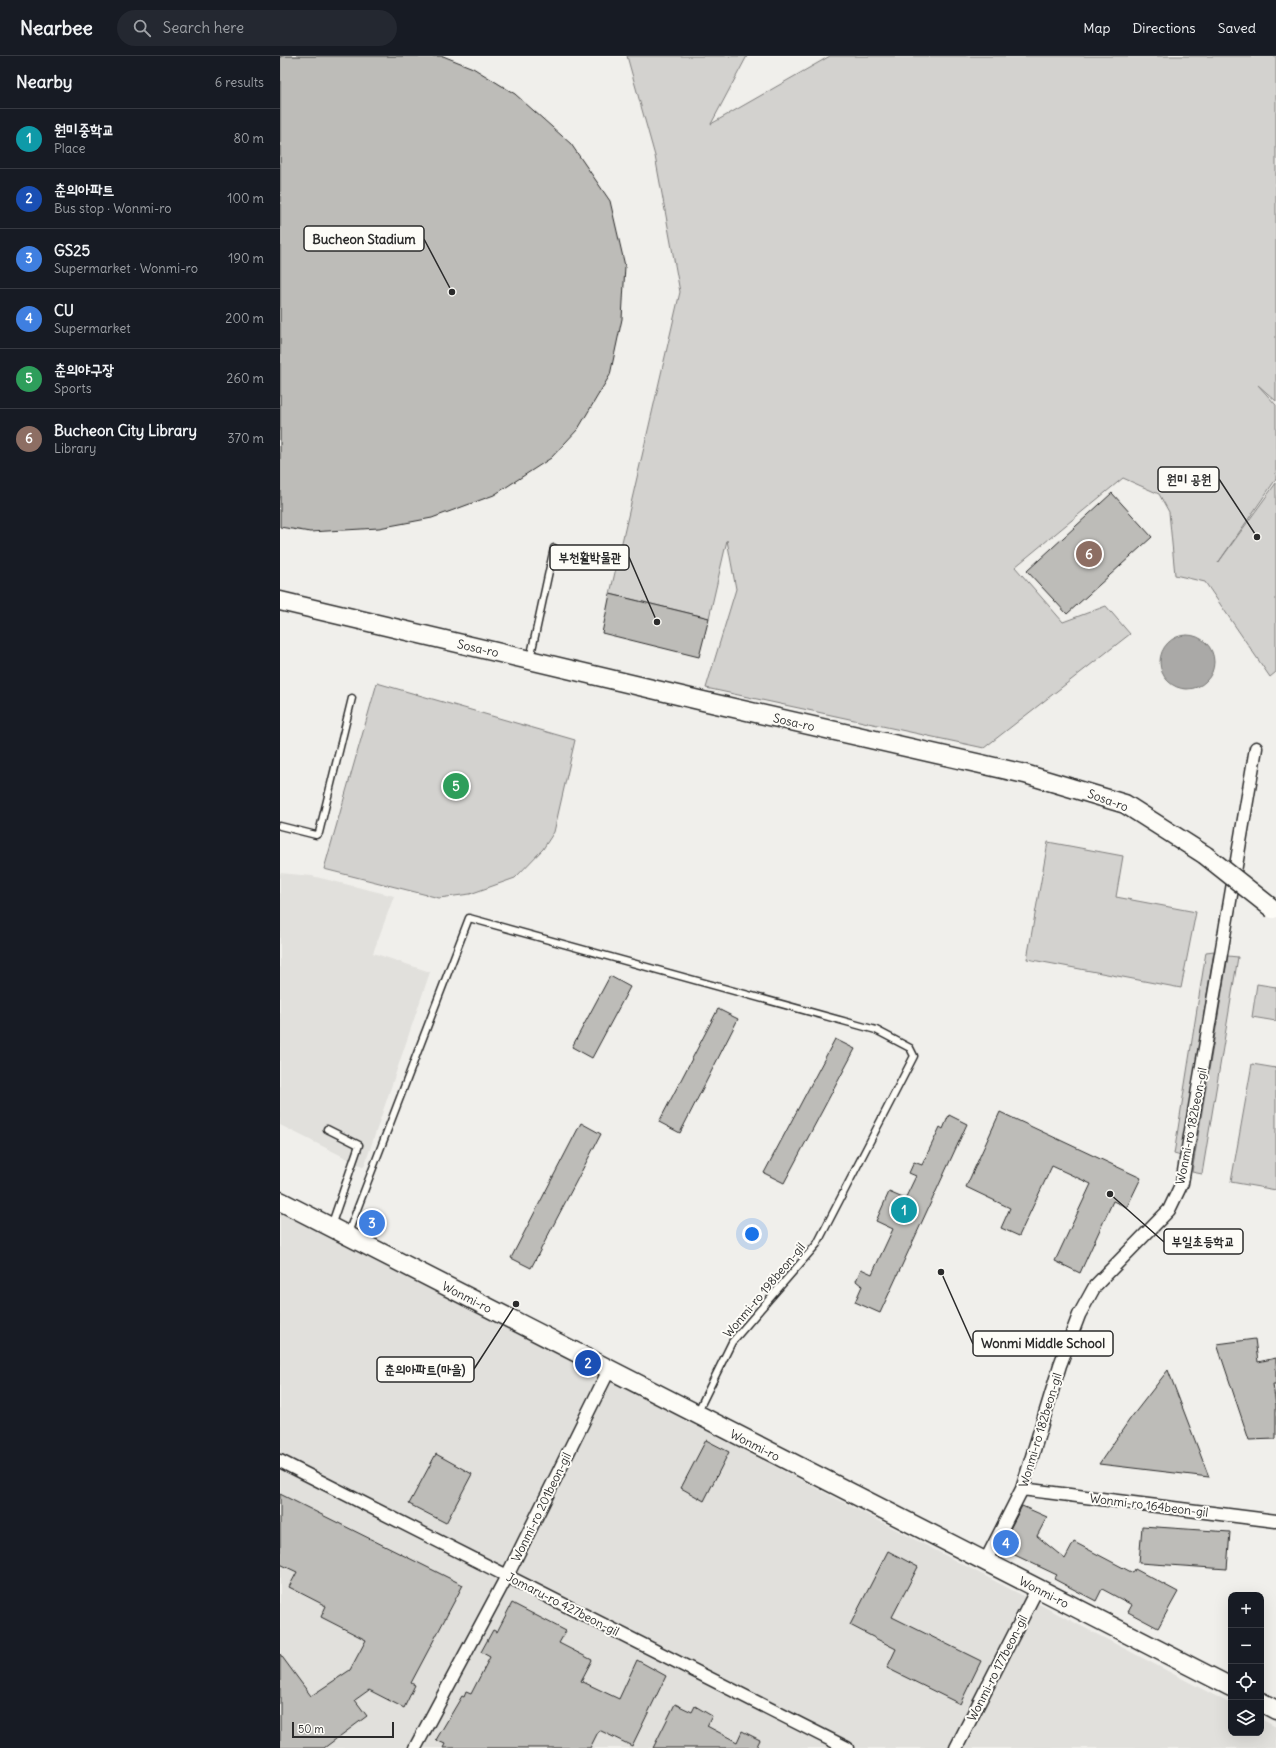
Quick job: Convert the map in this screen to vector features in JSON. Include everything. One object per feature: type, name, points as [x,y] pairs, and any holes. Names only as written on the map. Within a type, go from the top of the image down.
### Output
[{"type":"street","name":"Sosa-ro","points":[[280,601],[1025,774],[1125,804],[1205,855],[1274,911]]},
{"type":"street","name":"Wonmi-ro 182beon-gil","points":[[985,1562],[1022,1489],[1060,1365],[1079,1315],[1095,1286],[1169,1210],[1182,1183],[1256,748]]},
{"type":"street","name":"Wonmi-ro","points":[[280,1202],[1228,1685]]},
{"type":"street","name":"Wonmi-ro 201beon-gil","points":[[416,1748],[507,1576],[610,1370]]},
{"type":"street","name":"Jomaru-ro 427beon-gil","points":[[280,1461],[847,1748]]},
{"type":"street","name":"Wonmi-ro 164beon-gil","points":[[1022,1489],[1276,1522]]},
{"type":"street","name":"Wonmi-ro 177beon-gil","points":[[956,1748],[1037,1589]]},
{"type":"street","points":[[1264,1704],[1276,1710]]},
{"type":"lane","points":[[529,660],[554,548]]},
{"type":"lane","points":[[280,826],[316,835],[319,833],[352,698]]},
{"type":"lane","name":"Wonmi-ro 198beon-gil","points":[[347,1236],[469,918],[876,1030],[910,1048],[914,1056],[817,1244],[732,1342],[696,1415]]},
{"type":"lane","points":[[327,1129],[359,1145],[330,1227]]},
{"type":"shaded area","points":[[627,56],[747,56],[711,124],[830,56],[1276,56],[1276,401],[1258,385],[1276,405],[1276,479],[1218,563],[1276,483],[1276,672],[1270,677],[1205,582],[1175,575],[1169,512],[1159,494],[1123,478],[1015,567],[1063,622],[1106,606],[1130,634],[984,748],[706,688],[736,589],[727,540],[709,618],[610,594],[680,292],[655,156]]},
{"type":"shaded area","points":[[1182,635],[1192,635],[1202,639],[1210,647],[1214,657],[1214,667],[1210,677],[1202,685],[1192,689],[1182,689],[1172,685],[1164,677],[1160,667],[1160,657],[1164,647],[1172,639]]},
{"type":"shaded area","points":[[377,683],[575,740],[554,832],[543,849],[515,878],[470,894],[439,898],[324,869]]},
{"type":"shaded area","points":[[1048,842],[1123,856],[1116,897],[1196,912],[1181,988],[1027,959]]},
{"type":"shaded area","points":[[280,873],[312,876],[394,896],[373,953],[430,972],[364,1167],[280,1125]]},
{"type":"shaded area","points":[[1214,951],[1181,1156],[1174,1154],[1206,952]]},
{"type":"shaded area","points":[[1228,956],[1238,957],[1202,1174],[1192,1172]]},
{"type":"shaded area","points":[[1257,984],[1276,987],[1276,1021],[1252,1017]]},
{"type":"shaded area","points":[[1252,1064],[1276,1068],[1276,1190],[1231,1182]]},
{"type":"shaded area","points":[[280,1209],[1228,1702],[1228,1736],[1264,1736],[1264,1721],[1276,1727],[1276,1748],[280,1748]]},
{"type":"building","points":[[280,56],[443,56],[473,68],[515,94],[571,144],[610,201],[625,266],[622,319],[610,375],[578,429],[551,458],[494,495],[432,518],[379,528],[310,532],[280,527]]},
{"type":"building","points":[[1112,493],[1152,537],[1067,614],[1027,571]]},
{"type":"building","points":[[610,594],[709,618],[699,657],[602,633]]},
{"type":"building","points":[[610,976],[630,987],[592,1058],[572,1047]]},
{"type":"building","points":[[718,1009],[738,1019],[680,1133],[659,1122]]},
{"type":"building","points":[[835,1039],[855,1049],[784,1183],[764,1173]]},
{"type":"building","points":[[1000,1112],[1141,1178],[1127,1207],[1113,1201],[1080,1273],[1055,1261],[1091,1184],[1052,1166],[1019,1236],[1001,1228],[1010,1208],[966,1187]]},
{"type":"building","points":[[949,1115],[967,1124],[880,1313],[855,1302],[862,1286],[856,1281],[861,1269],[872,1274],[893,1229],[876,1221],[889,1192],[905,1199],[916,1176],[909,1173],[914,1162],[922,1165],[940,1127],[943,1129]]},
{"type":"building","points":[[581,1123],[601,1134],[531,1268],[511,1258]]},
{"type":"building","points":[[1255,1339],[1258,1362],[1276,1358],[1276,1384],[1273,1384],[1276,1406],[1276,1439],[1249,1440],[1217,1344]]},
{"type":"building","points":[[1168,1370],[1209,1477],[1099,1464],[1130,1419]]},
{"type":"building","points":[[706,1440],[729,1452],[704,1501],[681,1488]]},
{"type":"building","points":[[436,1454],[472,1474],[446,1523],[409,1504]]},
{"type":"building","points":[[280,1494],[463,1585],[411,1683],[415,1685],[404,1708],[369,1690],[355,1700],[367,1716],[324,1748],[280,1748],[280,1654],[311,1696],[350,1670],[366,1640],[321,1617],[326,1606],[289,1587],[297,1572],[280,1564]]},
{"type":"building","points":[[1022,1506],[1047,1517],[1037,1536],[1065,1559],[1074,1542],[1133,1573],[1135,1569],[1178,1592],[1158,1628],[1128,1612],[1132,1605],[1102,1589],[1096,1601],[1054,1579],[1057,1575],[1000,1548]]},
{"type":"building","points":[[1142,1526],[1230,1532],[1227,1569],[1139,1563]]},
{"type":"building","points":[[888,1551],[918,1567],[892,1617],[981,1661],[960,1704],[887,1668],[896,1649],[850,1625]]},
{"type":"building","points":[[512,1603],[566,1631],[559,1643],[592,1660],[581,1681],[619,1699],[637,1660],[666,1676],[632,1746],[599,1730],[590,1748],[443,1748],[445,1744],[436,1740],[462,1696],[464,1697],[466,1692],[471,1694],[490,1657],[481,1652],[493,1630],[497,1632]]},
{"type":"building","points":[[675,1704],[692,1712],[695,1706],[712,1716],[707,1726],[737,1742],[742,1731],[760,1740],[756,1748],[653,1748]]},
{"type":"place","name":"Bucheon Stadium","points":[[452,292]]},
{"type":"place","name":"원미 공원","points":[[1257,537]]},
{"type":"place","name":"Bucheon City Library","points":[[1089,554]]},
{"type":"place","name":"부천활박물관","points":[[657,622]]},
{"type":"place","name":"춘의야구장","points":[[456,786]]},
{"type":"place","name":"부일초등학교","points":[[1110,1194]]},
{"type":"place","name":"원미중학교","points":[[904,1210]]},
{"type":"place","name":"GS25","points":[[372,1223]]},
{"type":"place","name":"Wonmi Middle School","points":[[941,1272]]},
{"type":"place","name":"춘의아파트(마을)","points":[[516,1304]]},
{"type":"place","name":"춘의아파트","points":[[588,1363]]},
{"type":"place","name":"CU","points":[[1006,1543]]}]
